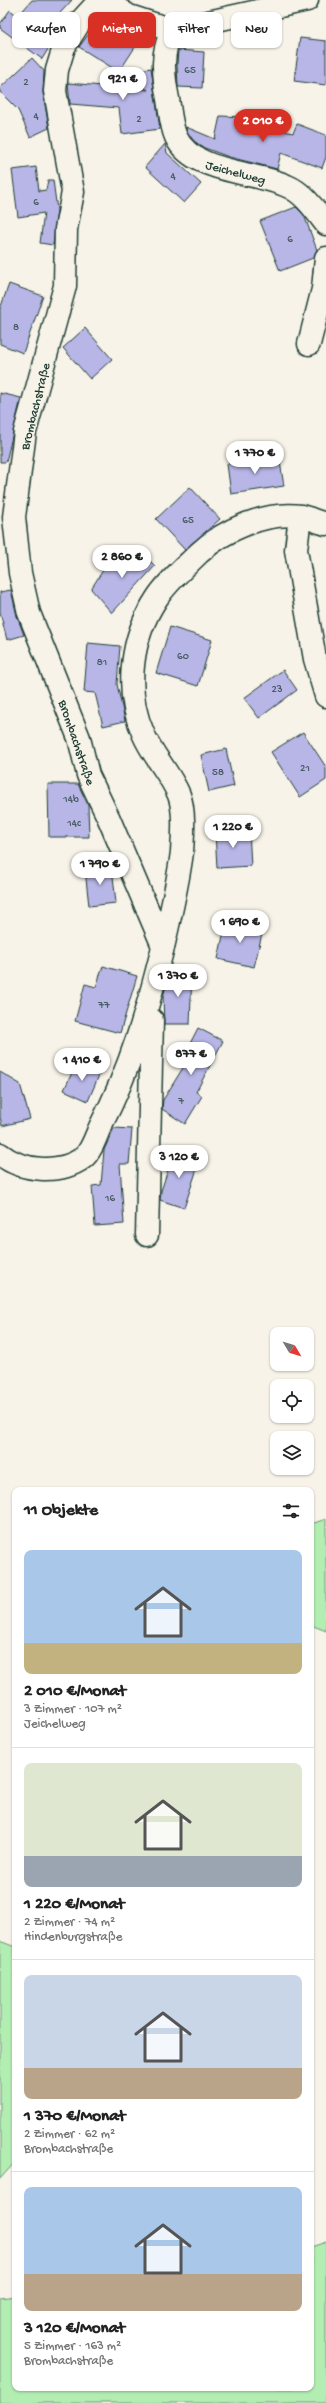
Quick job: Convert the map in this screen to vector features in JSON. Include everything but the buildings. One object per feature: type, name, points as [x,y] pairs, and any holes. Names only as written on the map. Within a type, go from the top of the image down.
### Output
[{"type":"street","name":"Brombachstraße","points":[[100,0],[80,22],[64,47],[58,70],[55,91],[72,192],[66,229],[65,286],[25,432],[14,517],[20,573],[29,613],[79,738],[88,775],[109,819],[163,946]]},
{"type":"street","points":[[104,0],[129,16],[164,27]]},
{"type":"street","points":[[223,19],[307,0]]},
{"type":"street","name":"Jeichelweg","points":[[166,48],[163,67],[176,138],[189,153],[203,164],[246,172],[288,186],[309,201],[326,224]]},
{"type":"street","points":[[309,344],[323,288],[326,258]]},
{"type":"street","points":[[300,516],[296,550],[315,659],[326,696]]},
{"type":"street","points":[[0,1154],[10,1162],[38,1169],[65,1166],[84,1157],[130,1063],[152,995],[182,851],[182,812],[179,795],[143,733],[136,712],[131,678],[139,631],[157,597],[177,573],[210,542],[236,528],[261,519],[300,516],[326,524]]},
{"type":"street","points":[[147,1235],[152,995]]},
{"type":"green space","points":[[326,1519],[326,1631],[314,1626],[314,1523]]},
{"type":"green space","points":[[0,1941],[12,1946],[12,2165],[0,2179]]},
{"type":"green space","points":[[326,2242],[326,2403],[0,2403],[0,2298],[12,2296],[12,2391],[314,2391],[314,2246]]}]
